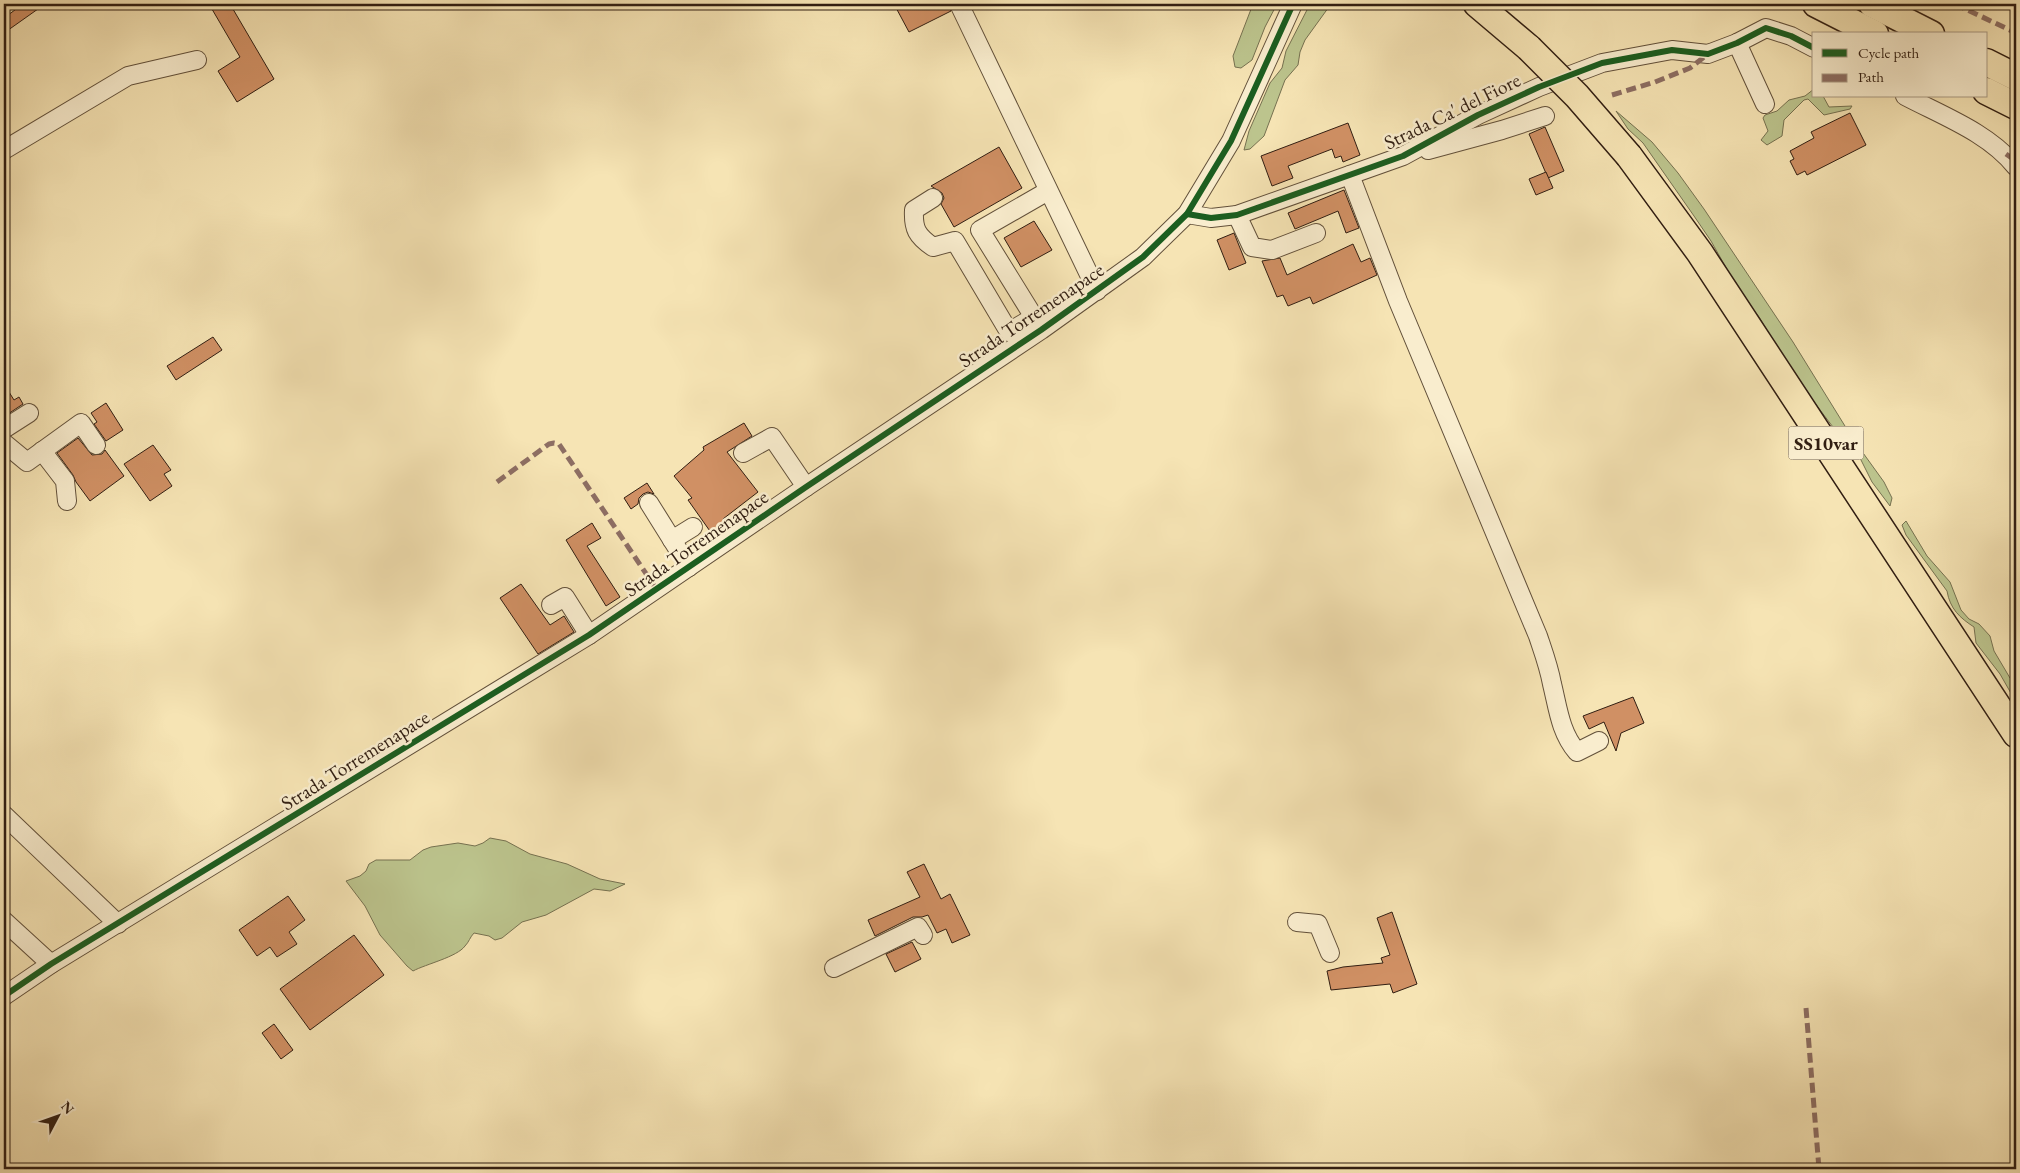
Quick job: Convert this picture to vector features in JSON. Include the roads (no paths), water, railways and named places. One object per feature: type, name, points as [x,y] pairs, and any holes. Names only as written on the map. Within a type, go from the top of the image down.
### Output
[{"type":"highway","name":"SS10var","points":[[1477,4],[1529,48],[1577,96],[1629,156],[1700,253],[2016,734]]},
{"type":"highway","points":[[1816,4],[1871,32]]},
{"type":"highway","points":[[1872,4],[1927,32]]},
{"type":"highway","points":[[1988,63],[2016,77]]},
{"type":"highway","points":[[1988,92],[2016,106]]},
{"type":"street","name":"Strada Torremenapace","points":[[4,996],[51,964],[589,635],[806,487],[1038,323],[1097,291],[1143,257],[1187,214],[1231,142],[1292,4]]},
{"type":"street","points":[[960,6],[1097,291]]},
{"type":"street","name":"Strada Ca' del Fiore","points":[[1403,156],[1478,114],[1539,87],[1602,63],[1672,50],[1708,54],[1766,28],[1791,36],[1812,47]]},
{"type":"street","points":[[1737,42],[1765,104]]},
{"type":"street","points":[[4,150],[128,76],[197,60]]},
{"type":"street","points":[[1909,98],[1971,131],[2006,154],[2016,167]]},
{"type":"street","name":"Strada Ca' del Fiore","points":[[1187,214],[1211,218],[1238,215],[1403,156],[1502,130],[1545,116]]},
{"type":"street","points":[[1350,174],[1398,301],[1538,636],[1552,682],[1559,716],[1568,742],[1577,752],[1599,741]]},
{"type":"street","points":[[933,198],[914,210],[914,226],[923,240],[933,247],[956,241],[1009,332],[1038,323],[980,230],[1048,191]]},
{"type":"street","points":[[1238,215],[1252,247],[1272,250],[1316,233]]},
{"type":"street","points":[[4,429],[29,413]]},
{"type":"street","points":[[4,443],[27,462],[81,423],[96,445]]},
{"type":"street","points":[[743,453],[772,436],[806,487]]},
{"type":"street","points":[[42,451],[64,481],[67,501]]},
{"type":"street","points":[[649,502],[689,567]]},
{"type":"street","points":[[672,540],[693,527]]},
{"type":"street","points":[[551,605],[565,597],[589,635]]},
{"type":"street","points":[[4,815],[118,924]]},
{"type":"street","points":[[4,920],[51,964]]},
{"type":"street","points":[[1297,922],[1318,924],[1330,953]]},
{"type":"street","points":[[834,968],[918,927],[923,935]]}]
